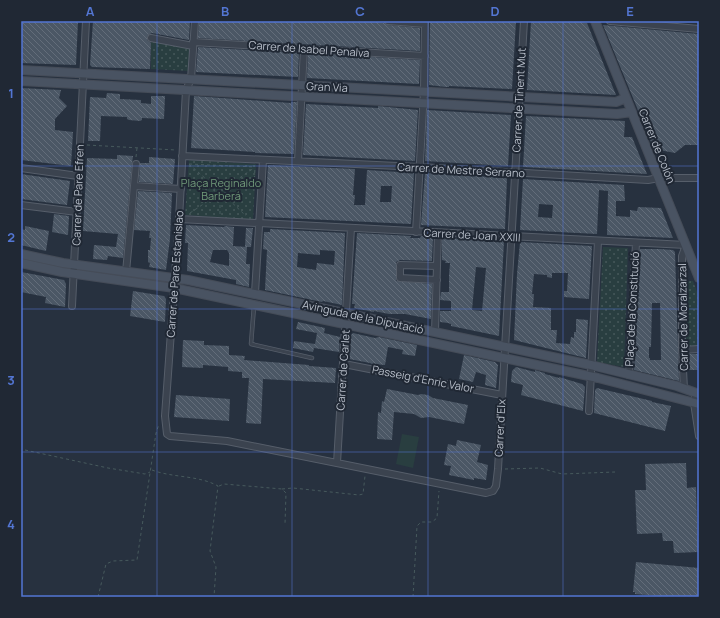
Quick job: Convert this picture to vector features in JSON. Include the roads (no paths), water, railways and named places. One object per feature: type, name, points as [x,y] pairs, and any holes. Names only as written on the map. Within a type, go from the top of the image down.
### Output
[{"type":"street","name":"Carrer de Pare Efren","points":[[72,306],[86,21]]},
{"type":"street","points":[[186,90],[191,79],[195,21]]},
{"type":"street","points":[[388,21],[425,22],[424,92],[416,232]]},
{"type":"street","name":"Carrer de Tinent Mut","points":[[505,347],[524,21]]},
{"type":"street","name":"Carrer de Colón","points":[[595,21],[699,278]]},
{"type":"street","points":[[610,21],[699,29]]},
{"type":"street","name":"Carrer de Isabel Penalva","points":[[152,38],[193,44],[425,56]]},
{"type":"street","points":[[298,162],[304,49]]},
{"type":"street","name":"Gran Via","points":[[21,70],[616,102],[626,98]]},
{"type":"street","name":"Gran Via","points":[[21,81],[617,114],[632,112]]},
{"type":"street","name":"Carrer de Pare Estanislao","points":[[186,90],[179,219],[164,416],[167,434],[170,436],[227,441],[337,463]]},
{"type":"street","points":[[183,153],[263,160],[255,294]]},
{"type":"street","name":"Carrer de Mestre Serrano","points":[[263,160],[648,180],[659,178],[699,178]]},
{"type":"street","points":[[126,272],[136,164]]},
{"type":"street","points":[[21,168],[78,176]]},
{"type":"street","points":[[134,186],[181,189]]},
{"type":"street","points":[[21,206],[77,212]]},
{"type":"street","points":[[179,219],[259,223]]},
{"type":"street","name":"Carrer de Joan XXIII","points":[[259,223],[686,245]]},
{"type":"street","name":"Carrer de Carlet","points":[[337,463],[351,228]]},
{"type":"street","points":[[435,332],[438,233]]},
{"type":"street","points":[[589,411],[598,241]]},
{"type":"street","name":"Plaça de la Constitució","points":[[629,375],[636,243]]},
{"type":"street","name":"Carrer de Moralzarzal","points":[[684,388],[682,350],[682,256],[686,245]]},
{"type":"street","name":"Avinguda de la Diputació","points":[[21,254],[75,265],[175,277],[591,365],[684,388],[699,395]]},
{"type":"street","name":"Avinguda de la Diputació","points":[[21,263],[74,274],[174,288],[591,376],[697,404]]},
{"type":"street","points":[[437,266],[400,265],[400,278],[437,280]]},
{"type":"street","name":"Carrer d'Elx","points":[[337,463],[486,493],[493,491],[496,486],[498,469],[505,347]]},
{"type":"street","points":[[682,350],[699,349]]},
{"type":"street","name":"Passeig d'Enric Valor","points":[[344,364],[502,395]]},
{"type":"street","points":[[699,395],[695,397],[697,404],[699,436]]},
{"type":"lane","points":[[254,305],[251,344],[312,358]]},
{"type":"park label","name":"Plaça Reginaldo Barberá","points":[[221,189]]}]
